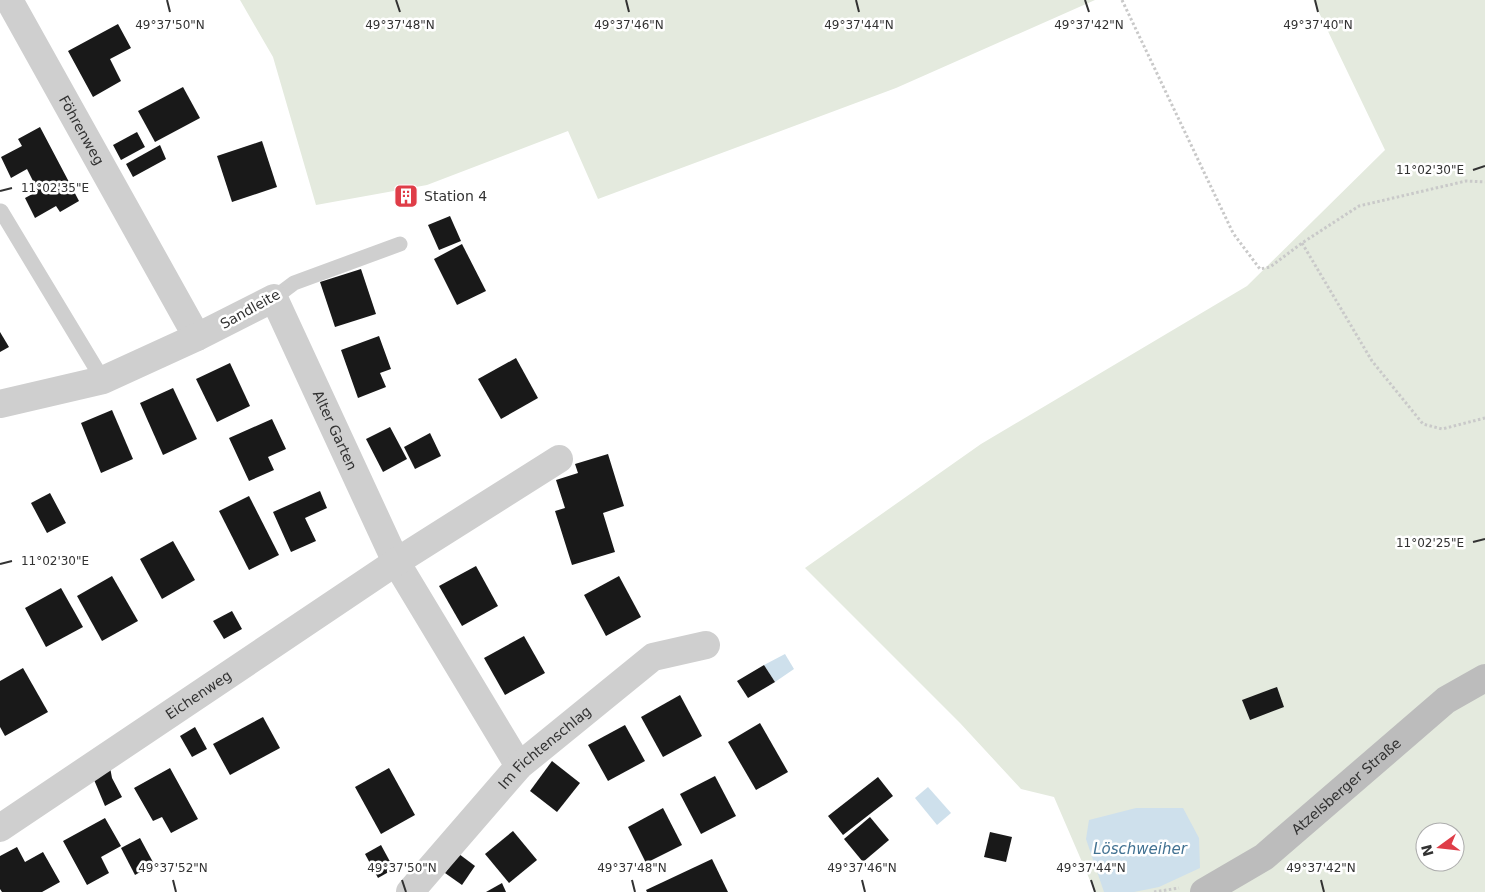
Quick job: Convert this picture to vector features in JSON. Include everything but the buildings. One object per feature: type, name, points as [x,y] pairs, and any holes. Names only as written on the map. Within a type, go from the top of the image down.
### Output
[{"type":"street","name":"Föhrenweg","points":[[9,0],[197,337]]},
{"type":"street","name":"Sandleite","points":[[0,404],[103,380],[197,337],[274,298]]},
{"type":"street","name":"Alter Garten","points":[[274,298],[396,562],[519,766]]},
{"type":"street","points":[[396,562],[559,458]]},
{"type":"street","name":"Eichenweg","points":[[0,828],[396,562]]},
{"type":"street","name":"Im Fichtenschlag","points":[[410,892],[519,766],[653,657],[706,645]]},
{"type":"street","name":"Atzelsberger Straße","points":[[1204,892],[1264,857],[1446,700],[1485,678]]},
{"type":"lane","points":[[1,211],[103,380]]},
{"type":"lane","name":"Sandleite","points":[[274,298],[294,283],[400,244]]},
{"type":"path","points":[[1122,0],[1233,233],[1260,269],[1270,267],[1302,243],[1359,206],[1466,182],[1485,182]]},
{"type":"path","points":[[1302,243],[1372,361],[1423,424],[1442,429],[1485,418]]},
{"type":"shaded area","points":[[240,0],[1095,0],[896,88],[598,199],[568,131],[427,185],[316,205],[273,57]]},
{"type":"shaded area","points":[[1313,0],[1485,0],[1485,892],[1095,892],[1054,797],[1021,789],[960,723],[805,568],[981,444],[1247,286],[1385,150]]},
{"type":"water","points":[[785,654],[794,669],[775,682],[764,665]]},
{"type":"water","points":[[928,787],[951,813],[937,825],[915,798]]},
{"type":"water","name":"Löschweiher","points":[[1136,808],[1183,808],[1199,838],[1200,868],[1159,887],[1134,892],[1104,892],[1086,839],[1089,820]]},
{"type":"place","name":"Station 4","points":[[406,196]]}]
